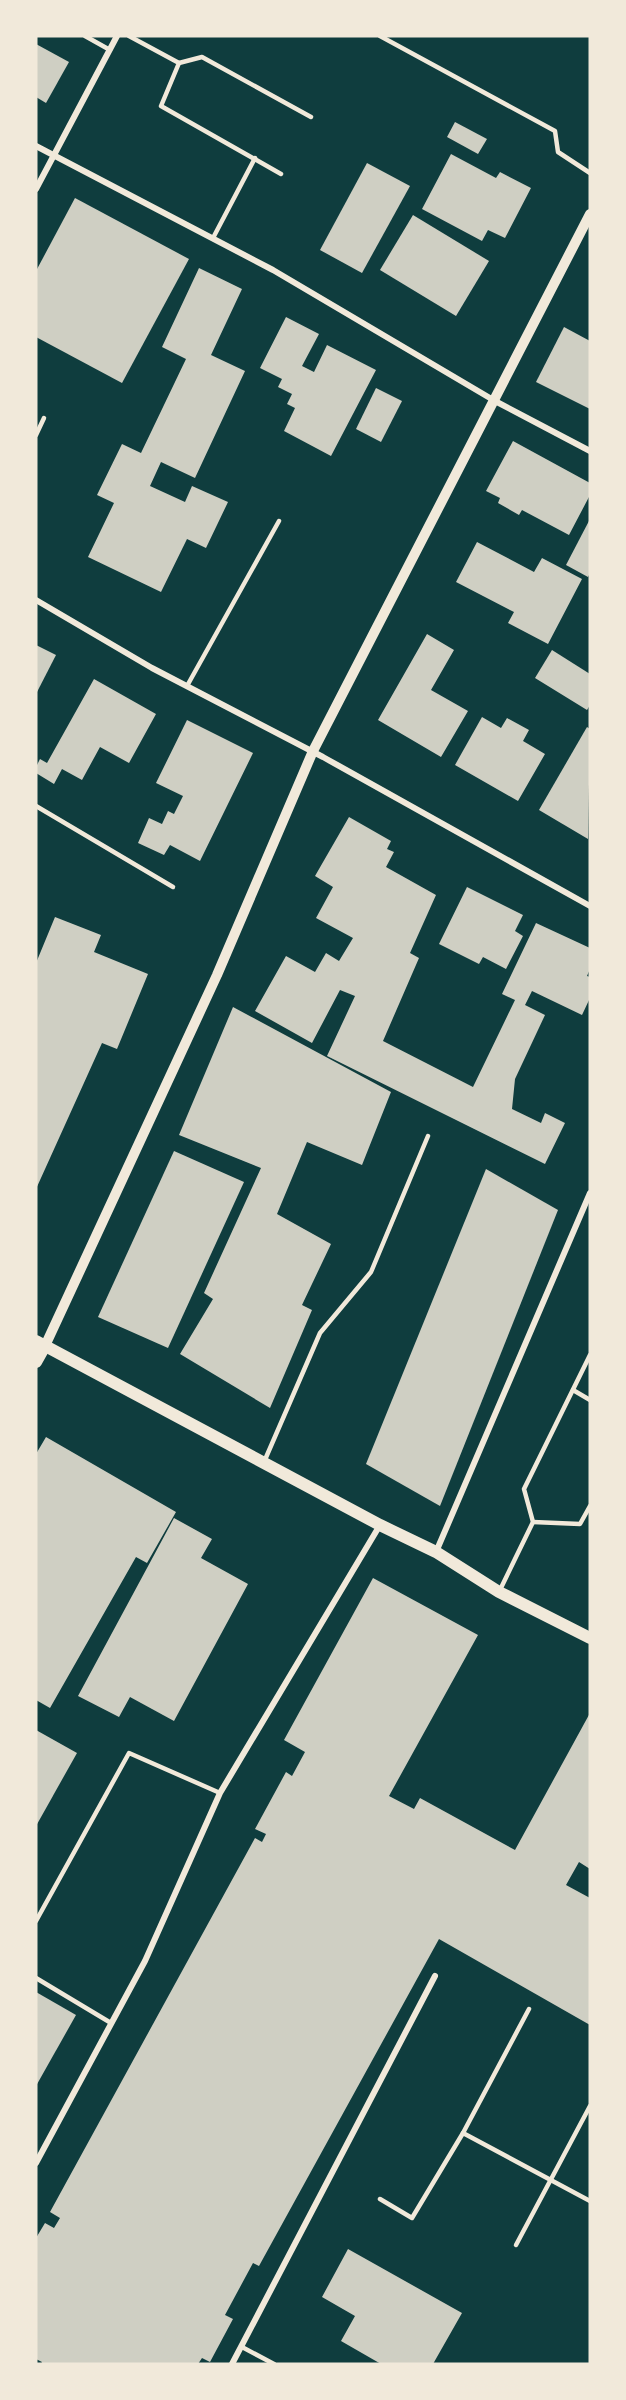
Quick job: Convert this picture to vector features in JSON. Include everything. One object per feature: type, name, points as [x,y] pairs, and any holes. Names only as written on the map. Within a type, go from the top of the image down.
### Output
[{"type":"main road","points":[[36,1362],[41,1343],[380,1525],[436,1552],[499,1592],[590,1638]]},
{"type":"street","points":[[36,189],[117,36]]},
{"type":"street","points":[[36,146],[273,270],[495,401],[590,451]]},
{"type":"street","points":[[41,1343],[217,975],[313,751],[590,214]]},
{"type":"street","points":[[36,600],[187,686],[313,751],[590,906]]},
{"type":"street","points":[[436,1552],[590,1193]]},
{"type":"street","points":[[36,2163],[145,1961],[220,1793],[380,1525]]},
{"type":"street","points":[[232,2364],[435,1976]]},
{"type":"lane","points":[[85,36],[110,50]]},
{"type":"lane","points":[[129,36],[179,63],[201,57],[311,117]]},
{"type":"lane","points":[[380,36],[555,131],[558,152],[590,173]]},
{"type":"lane","points":[[394,43],[397,36]]},
{"type":"lane","points":[[179,63],[161,106],[281,174]]},
{"type":"lane","points":[[213,238],[255,158]]},
{"type":"lane","points":[[36,435],[44,418]]},
{"type":"lane","points":[[187,686],[279,521]]},
{"type":"lane","points":[[36,806],[173,887]]},
{"type":"lane","points":[[264,1462],[320,1333],[371,1272],[428,1136]]},
{"type":"lane","points":[[499,1592],[532,1522],[524,1489],[590,1355]]},
{"type":"lane","points":[[573,1390],[590,1400]]},
{"type":"lane","points":[[532,1522],[580,1524],[590,1506]]},
{"type":"lane","points":[[36,1921],[129,1753],[220,1793]]},
{"type":"lane","points":[[36,1978],[111,2023]]},
{"type":"lane","points":[[380,2199],[412,2218],[464,2133],[529,2008]]},
{"type":"lane","points":[[516,2245],[590,2106]]},
{"type":"lane","points":[[464,2133],[590,2201]]},
{"type":"lane","points":[[36,2147],[43,2151]]},
{"type":"lane","points":[[242,2347],[274,2364]]},
{"type":"building","points":[[36,44],[69,62],[46,103],[36,97]]},
{"type":"building","points":[[455,122],[487,139],[478,154],[447,137]]},
{"type":"building","points":[[451,154],[496,178],[500,172],[531,188],[505,238],[488,230],[482,241],[422,209]]},
{"type":"building","points":[[367,163],[410,186],[362,273],[320,250]]},
{"type":"building","points":[[75,198],[189,259],[122,383],[36,337],[36,271]]},
{"type":"building","points":[[413,215],[489,261],[456,316],[380,270]]},
{"type":"building","points":[[199,268],[242,289],[211,355],[245,371],[195,478],[161,462],[150,486],[185,502],[192,486],[228,502],[206,548],[187,539],[161,592],[88,557],[114,503],[97,495],[122,444],[141,453],[186,359],[162,347]]},
{"type":"building","points":[[286,317],[319,334],[302,366],[314,372],[327,345],[376,370],[331,456],[284,431],[295,408],[287,404],[292,394],[278,387],[282,379],[260,368]]},
{"type":"building","points":[[564,327],[590,341],[590,409],[536,382]]},
{"type":"building","points":[[376,388],[402,401],[381,442],[356,429]]},
{"type":"building","points":[[513,441],[590,483],[590,495],[569,535],[522,510],[519,515],[498,503],[500,498],[486,491]]},
{"type":"building","points":[[590,519],[590,573],[588,577],[566,565]]},
{"type":"building","points":[[477,542],[534,572],[542,558],[582,579],[548,644],[508,623],[514,612],[456,582]]},
{"type":"building","points":[[427,634],[454,650],[431,690],[468,711],[441,757],[378,720]]},
{"type":"building","points":[[36,645],[56,655],[36,694]]},
{"type":"building","points":[[552,650],[590,674],[590,705],[587,710],[535,678]]},
{"type":"building","points":[[94,679],[156,714],[129,763],[100,747],[82,780],[62,769],[54,784],[36,773],[36,767],[40,759],[47,763]]},
{"type":"building","points":[[482,717],[501,728],[507,718],[529,730],[523,741],[545,754],[518,801],[455,765]]},
{"type":"building","points":[[187,720],[253,753],[200,861],[170,845],[164,855],[138,843],[149,818],[162,824],[168,811],[174,814],[183,796],[156,783]]},
{"type":"building","points":[[587,727],[590,729],[588,839],[539,810]]},
{"type":"building","points":[[349,817],[391,841],[387,849],[394,852],[386,867],[436,895],[410,953],[419,958],[383,1041],[473,1087],[515,1000],[502,994],[536,923],[590,948],[590,969],[587,976],[590,977],[590,998],[582,1015],[532,991],[525,1005],[545,1015],[515,1079],[512,1109],[541,1123],[545,1113],[565,1123],[545,1164],[327,1056],[355,996],[340,990],[312,1043],[255,1011],[286,956],[315,972],[326,953],[339,961],[353,938],[316,918],[333,887],[315,876]]},
{"type":"building","points":[[467,887],[523,915],[515,931],[523,936],[506,969],[483,957],[479,964],[439,944]]},
{"type":"building","points":[[55,917],[101,935],[94,952],[148,974],[117,1049],[102,1043],[36,1189],[36,963]]},
{"type":"building","points":[[233,1007],[391,1092],[362,1165],[307,1142],[277,1214],[331,1244],[302,1305],[312,1310],[270,1408],[180,1354],[213,1299],[204,1293],[261,1168],[179,1135]]},
{"type":"building","points":[[174,1151],[244,1182],[168,1348],[98,1317]]},
{"type":"building","points":[[486,1169],[558,1210],[440,1506],[366,1464]]},
{"type":"building","points":[[46,1437],[176,1512],[147,1563],[136,1557],[50,1708],[36,1700],[36,1454]]},
{"type":"building","points":[[174,1518],[212,1539],[201,1558],[248,1584],[174,1721],[130,1697],[119,1717],[78,1696]]},
{"type":"building","points":[[373,1578],[478,1635],[389,1796],[414,1809],[420,1798],[515,1850],[590,1713],[590,1869],[579,1862],[566,1885],[590,1898],[590,2025],[439,1939],[259,2266],[253,2263],[225,2315],[233,2319],[210,2362],[202,2358],[198,2364],[41,2364],[42,2362],[36,2359],[36,2238],[45,2223],[54,2228],[60,2218],[50,2212],[255,1838],[262,1842],[266,1834],[255,1829],[286,1772],[292,1776],[305,1752],[284,1740]]},
{"type":"building","points":[[36,1730],[77,1753],[36,1826]]},
{"type":"building","points":[[36,1992],[76,2015],[36,2086]]},
{"type":"building","points":[[348,2249],[462,2313],[433,2364],[381,2364],[341,2341],[355,2316],[322,2297]]}]
